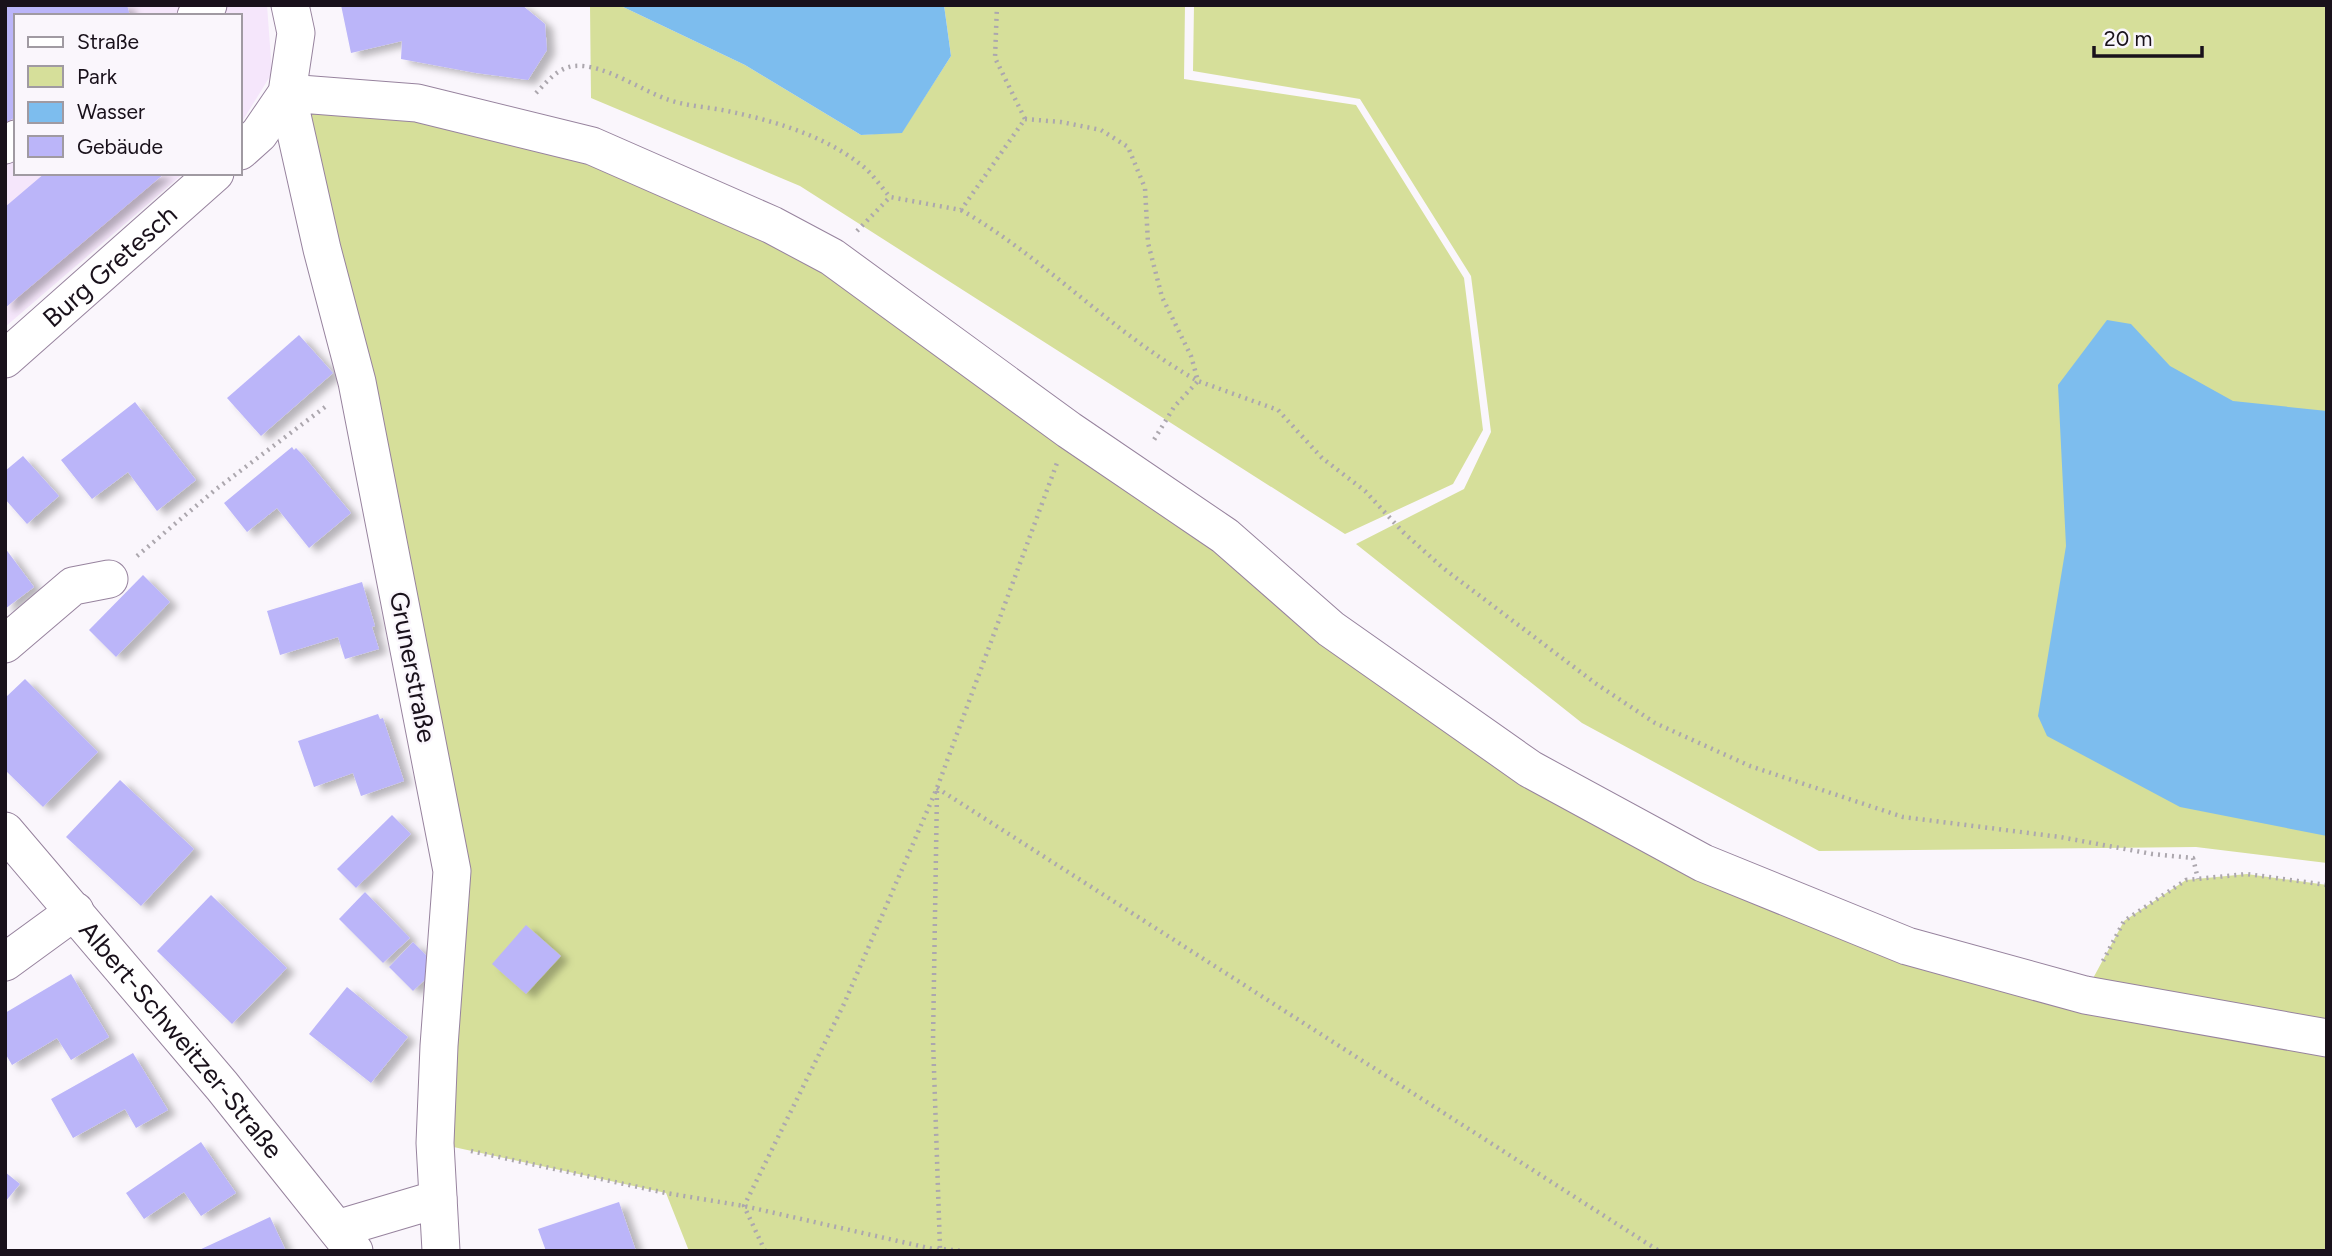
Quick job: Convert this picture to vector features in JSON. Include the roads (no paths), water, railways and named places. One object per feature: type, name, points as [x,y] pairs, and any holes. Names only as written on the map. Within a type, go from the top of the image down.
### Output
[{"type":"street","points":[[242,149],[259,134],[287,93],[296,33],[290,5]]},
{"type":"street","points":[[287,93],[417,103],[592,146],[772,225],[832,257],[1069,430],[1225,536],[1331,629],[1530,769],[1703,863],[1907,946],[2085,995],[2327,1038]]},
{"type":"street","name":"Grunerstraße","points":[[287,93],[322,249],[357,382],[453,872],[439,1046],[435,1143],[441,1251]]},
{"type":"street","name":"Burg Gretesch","points":[[5,359],[213,175]]},
{"type":"street","points":[[5,645],[73,586],[110,579]]},
{"type":"street","name":"Albert-Schweitzer-Straße","points":[[5,831],[222,1086],[346,1240]]},
{"type":"street","points":[[5,962],[75,911]]},
{"type":"street","points":[[346,1240],[438,1199]]},
{"type":"water","points":[[619,5],[944,5],[951,56],[902,133],[861,135],[745,65]]},
{"type":"water","points":[[2107,320],[2131,324],[2170,366],[2233,401],[2327,411],[2327,836],[2180,807],[2047,736],[2038,716],[2066,546],[2058,385]]}]
